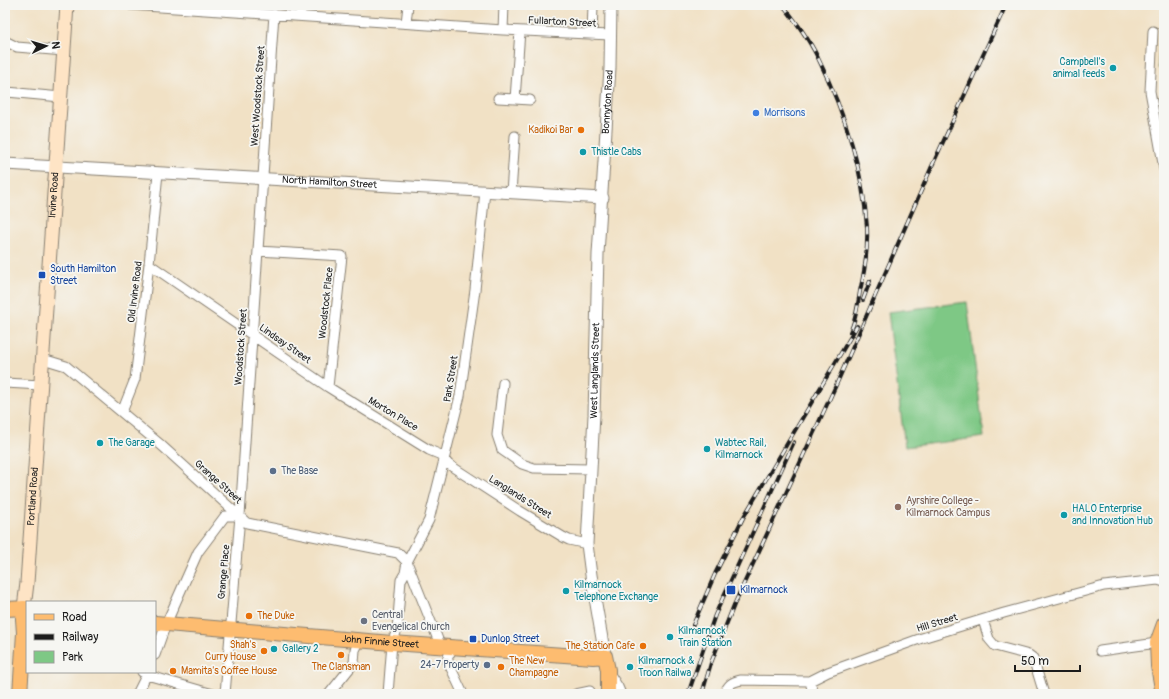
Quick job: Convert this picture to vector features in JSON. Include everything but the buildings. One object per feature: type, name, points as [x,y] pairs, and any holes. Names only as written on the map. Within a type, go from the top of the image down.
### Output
[{"type":"main road","name":"Irvine Road","points":[[41,385],[67,5]]},
{"type":"main road","name":"Portland Road","points":[[25,608],[41,385]]},
{"type":"main road","points":[[5,609],[25,608],[22,619],[25,631],[20,694]]},
{"type":"main road","name":"John Finnie Street","points":[[161,623],[392,643],[592,657],[605,656]]},
{"type":"main road","points":[[1163,694],[1158,666],[1157,643],[1164,624]]},
{"type":"main road","points":[[605,656],[608,670],[608,694]]},
{"type":"street","name":"Fullarton Street","points":[[130,5],[503,30],[610,35]]},
{"type":"street","points":[[406,23],[408,5]]},
{"type":"street","points":[[503,30],[504,5]]},
{"type":"street","points":[[592,35],[593,5]]},
{"type":"street","name":"Bonnyton Road","points":[[603,198],[610,68],[611,5]]},
{"type":"street","name":"West Woodstock Street","points":[[264,179],[274,14]]},
{"type":"street","points":[[515,99],[520,31]]},
{"type":"street","points":[[1154,31],[1150,91],[1164,169]]},
{"type":"street","points":[[5,41],[17,47],[64,51]]},
{"type":"street","points":[[6,92],[61,97]]},
{"type":"street","points":[[498,98],[530,100]]},
{"type":"street","points":[[511,193],[515,136]]},
{"type":"street","points":[[5,164],[56,167]]},
{"type":"street","name":"North Hamilton Street","points":[[56,167],[603,198]]},
{"type":"street","name":"Old Irvine Road","points":[[122,412],[135,379],[158,173]]},
{"type":"street","name":"Woodstock Street","points":[[240,516],[264,179]]},
{"type":"street","name":"Park Street","points":[[388,694],[392,643],[397,630],[401,580],[405,573],[407,562],[429,520],[460,396],[475,290],[485,191]]},
{"type":"street","name":"West Langlands Street","points":[[587,544],[594,400],[598,254],[603,198]]},
{"type":"street","name":"Woodstock Place","points":[[258,251],[342,256],[328,387]]},
{"type":"street","name":"Lindsay Street","points":[[149,264],[328,387]]},
{"type":"street","name":"Grange Street","points":[[43,358],[66,366],[122,412],[248,523],[398,553],[407,562]]},
{"type":"street","points":[[5,382],[41,385]]},
{"type":"street","points":[[503,383],[497,435],[502,450],[522,464],[534,468],[590,469]]},
{"type":"street","name":"Morton Place","points":[[328,387],[429,450],[441,455],[445,460]]},
{"type":"street","name":"Langlands Street","points":[[445,460],[448,464],[520,511],[557,533],[569,540],[587,544]]},
{"type":"street","points":[[156,650],[161,623],[198,552],[225,516],[240,516]]},
{"type":"street","name":"Grange Place","points":[[225,694],[240,516]]},
{"type":"street","points":[[587,544],[605,656]]},
{"type":"street","points":[[407,562],[447,647],[448,662],[463,694]]},
{"type":"street","name":"Hill Street","points":[[724,694],[726,688],[732,682],[741,680],[810,681],[828,672],[922,638],[983,620],[1004,612],[1104,586],[1158,580],[1164,582]]},
{"type":"street","points":[[983,620],[989,639],[995,646],[1029,655],[1033,658],[1044,694]]},
{"type":"street","points":[[328,694],[354,663],[355,650],[360,640]]},
{"type":"street","points":[[1100,651],[1157,643]]},
{"type":"street","points":[[608,670],[621,694]]},
{"type":"street","points":[[137,694],[146,673],[213,694]]},
{"type":"street","points":[[810,681],[813,694]]},
{"type":"street","points":[[576,694],[590,691]]},
{"type":"green space","points":[[1164,10],[1164,67],[1158,68],[1159,40]]},
{"type":"green space","points":[[967,302],[984,437],[905,447],[888,312]]},
{"type":"railway","points":[[783,5],[811,44],[818,58],[844,119],[857,162],[865,205],[867,251],[854,322],[850,332]]},
{"type":"railway","points":[[702,694],[711,663],[734,605],[837,383],[932,166],[1006,5]]},
{"type":"railway","points":[[863,300],[870,281]]},
{"type":"railway","points":[[693,625],[715,574],[743,518],[857,326]]},
{"type":"railway","points":[[688,694],[715,615],[794,442]]},
{"type":"place","name":"Campbell's animal feeds","points":[[1113,68]]},
{"type":"place","name":"Morrisons","points":[[756,113]]},
{"type":"place","name":"Kadikoi Bar","points":[[581,130]]},
{"type":"place","name":"Thistle Cabs","points":[[583,152]]},
{"type":"place","name":"South Hamilton Street","points":[[42,275]]},
{"type":"place","name":"The Garage","points":[[100,443]]},
{"type":"place","name":"Wabtec Rail, Kilmarnock","points":[[707,449]]},
{"type":"place","name":"The Base","points":[[273,471]]},
{"type":"place","name":"Ayrshire College - Kilmarnock Campus","points":[[898,507]]},
{"type":"place","name":"HALO Enterprise and Innovation Hub","points":[[1064,515]]},
{"type":"place","name":"Kilmarnock","points":[[731,590]]},
{"type":"place","name":"Kilmarnock Telephone Exchange","points":[[566,591]]},
{"type":"place","name":"The Duke","points":[[249,616]]},
{"type":"place","name":"Central Evengelical Church","points":[[364,621]]},
{"type":"place","name":"Kilmarnock Train Station","points":[[670,637]]},
{"type":"place","name":"Dunlop Street","points":[[473,639]]},
{"type":"place","name":"The Station Cafe","points":[[643,646]]},
{"type":"place","name":"Gallery 2","points":[[274,649]]},
{"type":"place","name":"Shah's Curry House","points":[[264,651]]},
{"type":"place","name":"The Clansman","points":[[341,655]]},
{"type":"place","name":"24-7 Property","points":[[487,665]]},
{"type":"place","name":"The New Champagne","points":[[501,667]]},
{"type":"place","name":"Kilmarnock & Troon Railwa","points":[[630,667]]},
{"type":"place","name":"Mamita's Coffee House","points":[[173,671]]}]
